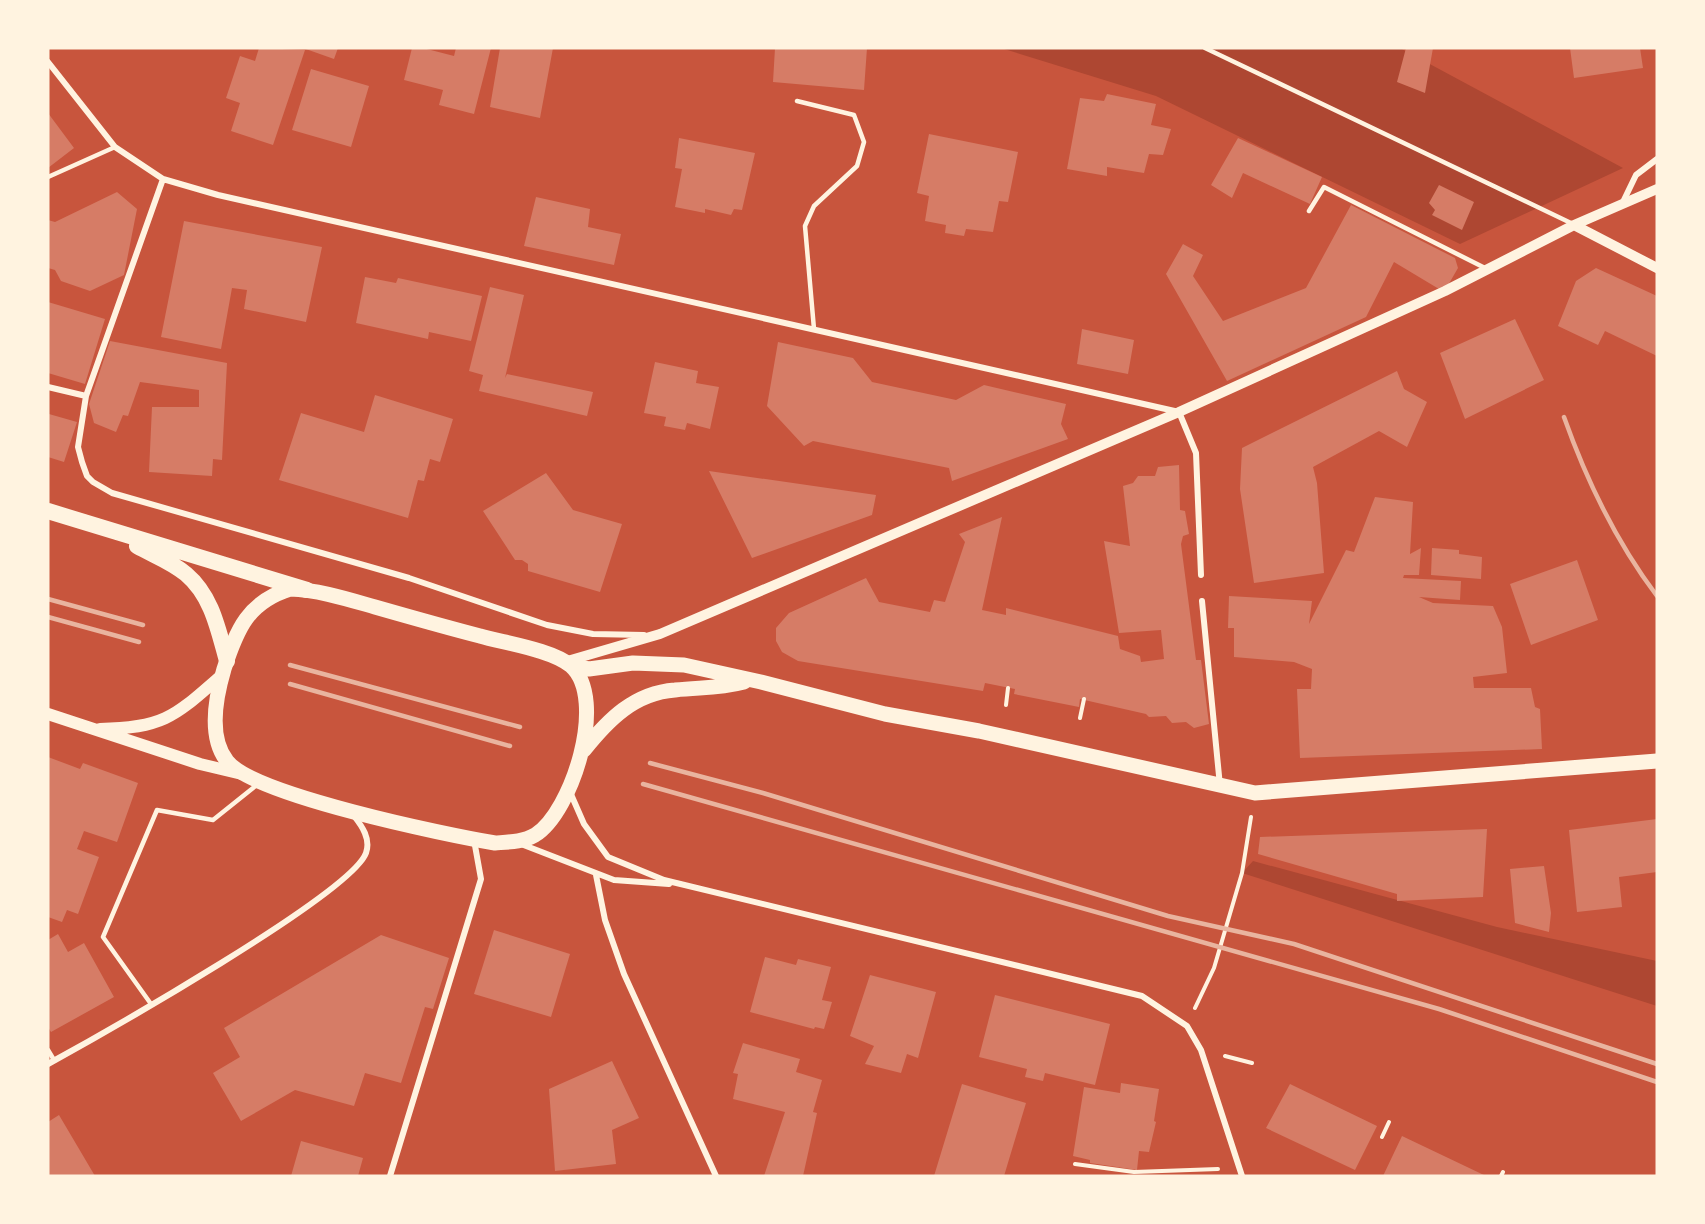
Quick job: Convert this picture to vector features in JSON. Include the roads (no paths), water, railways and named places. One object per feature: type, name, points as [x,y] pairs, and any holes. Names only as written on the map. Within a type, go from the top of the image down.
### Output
[{"type":"highway","points":[[48,511],[307,590]]},
{"type":"highway","points":[[110,531],[184,572],[196,585],[214,615],[225,668]]},
{"type":"main road","points":[[242,774],[227,762],[218,744],[216,707],[225,668],[234,641],[251,611],[274,594],[290,589],[307,590],[522,648],[567,664],[589,669],[633,663],[664,663],[750,680],[885,714],[979,730],[1220,787],[1255,793],[1657,761]]},
{"type":"main road","points":[[48,714],[87,729],[200,764],[242,774],[350,811],[495,843],[516,842],[535,835],[558,812],[586,732],[586,701],[583,687],[567,664]]},
{"type":"main road","points":[[87,729],[129,728],[161,722],[172,717],[225,668]]},
{"type":"main road","points":[[579,755],[609,719],[645,698],[672,690],[716,689],[750,680]]},
{"type":"street","points":[[48,62],[114,147],[164,179],[218,195],[1179,411]]},
{"type":"street","points":[[1621,204],[1636,175],[1657,159]]},
{"type":"street","points":[[164,179],[86,396],[78,447],[87,476],[102,489],[409,578],[547,625],[593,634],[654,635]]},
{"type":"street","points":[[567,664],[654,635],[731,605],[1179,411],[1445,291],[1574,225],[1657,189]]},
{"type":"street","points":[[1574,225],[1657,268]]},
{"type":"street","points":[[48,387],[86,396]]},
{"type":"street","points":[[1179,411],[1196,453],[1202,575]]},
{"type":"street","points":[[1202,601],[1220,787]]},
{"type":"street","points":[[568,788],[584,824],[608,857],[678,884],[1142,996],[1187,1026],[1201,1050],[1242,1176]]},
{"type":"street","points":[[51,1062],[293,919],[356,867],[366,853],[367,837],[350,811]]},
{"type":"street","points":[[390,1176],[481,879],[474,839]]},
{"type":"street","points":[[516,842],[596,874],[626,881],[678,884]]},
{"type":"street","points":[[596,874],[605,920],[624,974],[716,1176]]},
{"type":"lane","points":[[1204,48],[1574,225]]},
{"type":"lane","points":[[797,101],[854,115],[864,142],[857,166],[813,206],[805,226],[814,329]]},
{"type":"lane","points":[[48,177],[114,147]]},
{"type":"lane","points":[[1309,211],[1324,187],[1488,269]]},
{"type":"lane","points":[[151,1004],[103,937],[157,810],[213,820],[260,782]]},
{"type":"lane","points":[[48,1050],[51,1062]]},
{"type":"railway","points":[[1564,417],[1582,464],[1604,510],[1642,576],[1657,596]]},
{"type":"railway","points":[[48,599],[143,625]]},
{"type":"railway","points":[[48,617],[139,642]]},
{"type":"railway","points":[[290,665],[520,727]]},
{"type":"railway","points":[[290,684],[510,746]]},
{"type":"railway","points":[[650,763],[763,793],[1168,916],[1294,944],[1657,1064]]},
{"type":"railway","points":[[643,784],[1439,1009],[1657,1082]]}]
